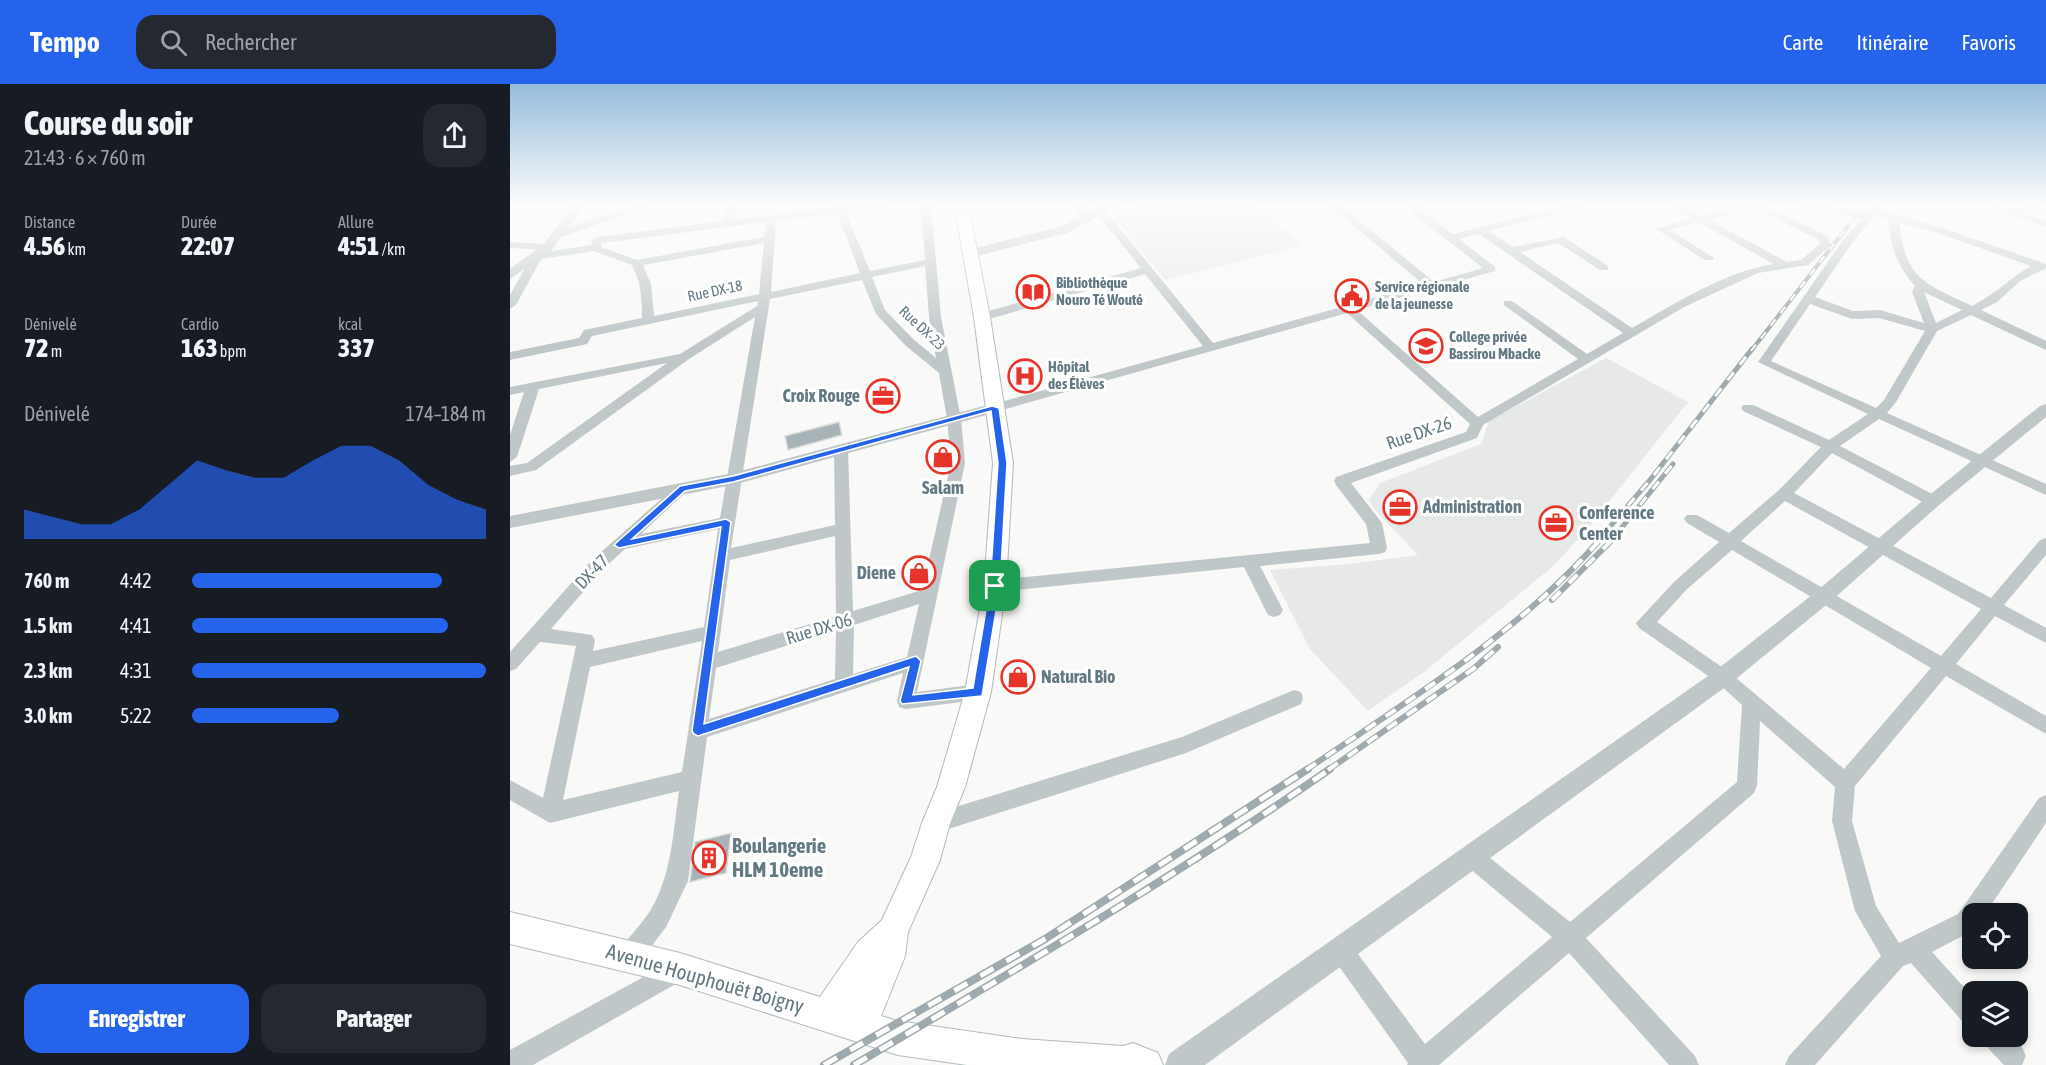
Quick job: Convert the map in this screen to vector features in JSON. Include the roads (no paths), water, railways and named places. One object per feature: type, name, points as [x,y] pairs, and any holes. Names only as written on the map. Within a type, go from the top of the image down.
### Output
[{"type":"main road","points":[[860,1025],[889,956],[892,931],[925,860],[936,823],[951,787],[978,692],[995,586],[1003,463],[982,316],[968,250]]},
{"type":"main road","name":"Avenue Houphouët Boigny","points":[[510,928],[680,969],[898,1038],[1029,1060],[1127,1064]]},
{"type":"main road","points":[[828,1014],[869,953],[892,931]]},
{"type":"street","points":[[510,275],[545,250]]},
{"type":"street","points":[[537,256],[582,250]]},
{"type":"street","points":[[600,250],[636,263],[709,250]]},
{"type":"street","points":[[630,956],[658,919],[677,881],[726,522],[763,302],[768,250]]},
{"type":"street","name":"Rue DX-23","points":[[856,250],[880,311],[909,342],[944,371]]},
{"type":"street","points":[[930,250],[935,317],[954,419],[958,464],[906,701],[978,692]]},
{"type":"street","points":[[969,254],[986,250]]},
{"type":"street","points":[[1131,250],[1211,348]]},
{"type":"street","points":[[1388,250],[1432,286]]},
{"type":"street","points":[[510,522],[733,479],[1491,269],[1466,250]]},
{"type":"street","points":[[1509,250],[1630,333]]},
{"type":"street","points":[[1512,252],[1520,250]]},
{"type":"street","points":[[1576,250],[1604,268]]},
{"type":"street","points":[[1695,250],[1709,258]]},
{"type":"street","points":[[1757,250],[1784,265]]},
{"type":"street","name":"Rue DX-26","points":[[1249,561],[1379,548],[1374,523],[1341,480],[1472,435],[1477,423],[1680,305],[1745,274],[1763,268],[1804,263],[1818,250]]},
{"type":"street","points":[[1842,250],[1764,362],[2046,490]]},
{"type":"street","points":[[1897,250],[1907,271],[1921,286],[2046,346]]},
{"type":"street","points":[[1996,250],[2042,266]]},
{"type":"street","points":[[510,305],[537,256]]},
{"type":"street","name":"Rue DX-18","points":[[510,356],[583,340],[588,333],[648,320],[763,302],[866,275],[931,262]]},
{"type":"street","points":[[636,263],[646,281],[648,320]]},
{"type":"street","points":[[1845,783],[1723,677],[1645,623],[1680,586],[1784,494],[1830,446],[1878,414],[1889,402],[1932,329],[1993,300],[2016,279],[2042,266]]},
{"type":"street","points":[[982,316],[1147,270]]},
{"type":"street","points":[[1921,286],[1918,292],[1932,329]]},
{"type":"street","points":[[1808,299],[1852,315],[1880,314],[1932,329]]},
{"type":"street","points":[[510,471],[531,467],[763,302]]},
{"type":"street","points":[[1508,303],[1586,359]]},
{"type":"street","points":[[1349,309],[1477,423]]},
{"type":"street","points":[[510,391],[685,356]]},
{"type":"street","points":[[511,451],[533,386]]},
{"type":"street","points":[[1748,408],[1830,446],[1934,501]]},
{"type":"street","points":[[1180,1065],[1723,677],[1824,596],[2046,409]]},
{"type":"street","points":[[841,449],[845,621],[844,684]]},
{"type":"street","name":"DX-47","points":[[510,664],[597,565],[683,488]]},
{"type":"street","points":[[1784,494],[2046,636]]},
{"type":"street","points":[[1692,519],[2046,726]]},
{"type":"street","points":[[619,545],[726,522]]},
{"type":"street","points":[[722,556],[843,529]]},
{"type":"street","points":[[1962,1004],[1904,953],[1866,911],[1842,821],[1845,783],[1945,667],[2046,544]]},
{"type":"street","points":[[995,586],[1249,561],[1274,610]]},
{"type":"street","name":"Rue DX-06","points":[[707,663],[931,594]]},
{"type":"street","points":[[582,661],[711,632]]},
{"type":"street","points":[[536,635],[586,640],[550,813]]},
{"type":"street","points":[[698,731],[916,661]]},
{"type":"street","points":[[936,823],[1186,744],[1294,699]]},
{"type":"street","points":[[1341,950],[1423,1064],[1747,786],[1752,703]]},
{"type":"street","points":[[510,789],[550,813],[691,778]]},
{"type":"street","points":[[1798,1065],[1904,953],[1966,922],[2046,805]]},
{"type":"street","points":[[1471,855],[1569,937],[1686,1065]]},
{"type":"street","points":[[510,1064],[680,969]]},
{"type":"street","points":[[2004,1047],[2013,1056]]},
{"type":"railway","points":[[1751,351],[1829,250]]},
{"type":"railway","points":[[1602,536],[1650,480],[1752,349]]},
{"type":"railway","points":[[1615,536],[1673,464]]},
{"type":"railway","points":[[1306,770],[1424,690],[1501,633],[1572,570],[1604,535]]},
{"type":"railway","points":[[1552,600],[1617,535]]},
{"type":"railway","points":[[1328,770],[1473,669],[1498,647]]},
{"type":"railway","points":[[824,1065],[1045,939],[1308,769]]},
{"type":"railway","points":[[854,1065],[1155,885],[1330,769]]},
{"type":"place","name":"Bibliothèque Nouro Té Wouté","points":[[1033,292]]},
{"type":"place","name":"Service régionale de la jeunesse","points":[[1352,296]]},
{"type":"place","name":"College privée Bassirou Mbacke","points":[[1426,346]]},
{"type":"place","name":"Hôpital des Élèves","points":[[1025,376]]},
{"type":"place","name":"Croix Rouge","points":[[883,396]]},
{"type":"place","name":"Salam","points":[[943,457]]},
{"type":"place","name":"Administration","points":[[1400,507]]},
{"type":"place","name":"Conference Center","points":[[1556,523]]},
{"type":"place","name":"Diene","points":[[919,573]]},
{"type":"place","name":"Natural Bio","points":[[1018,677]]},
{"type":"place","name":"Boulangerie HLM 10eme","points":[[709,858]]}]
